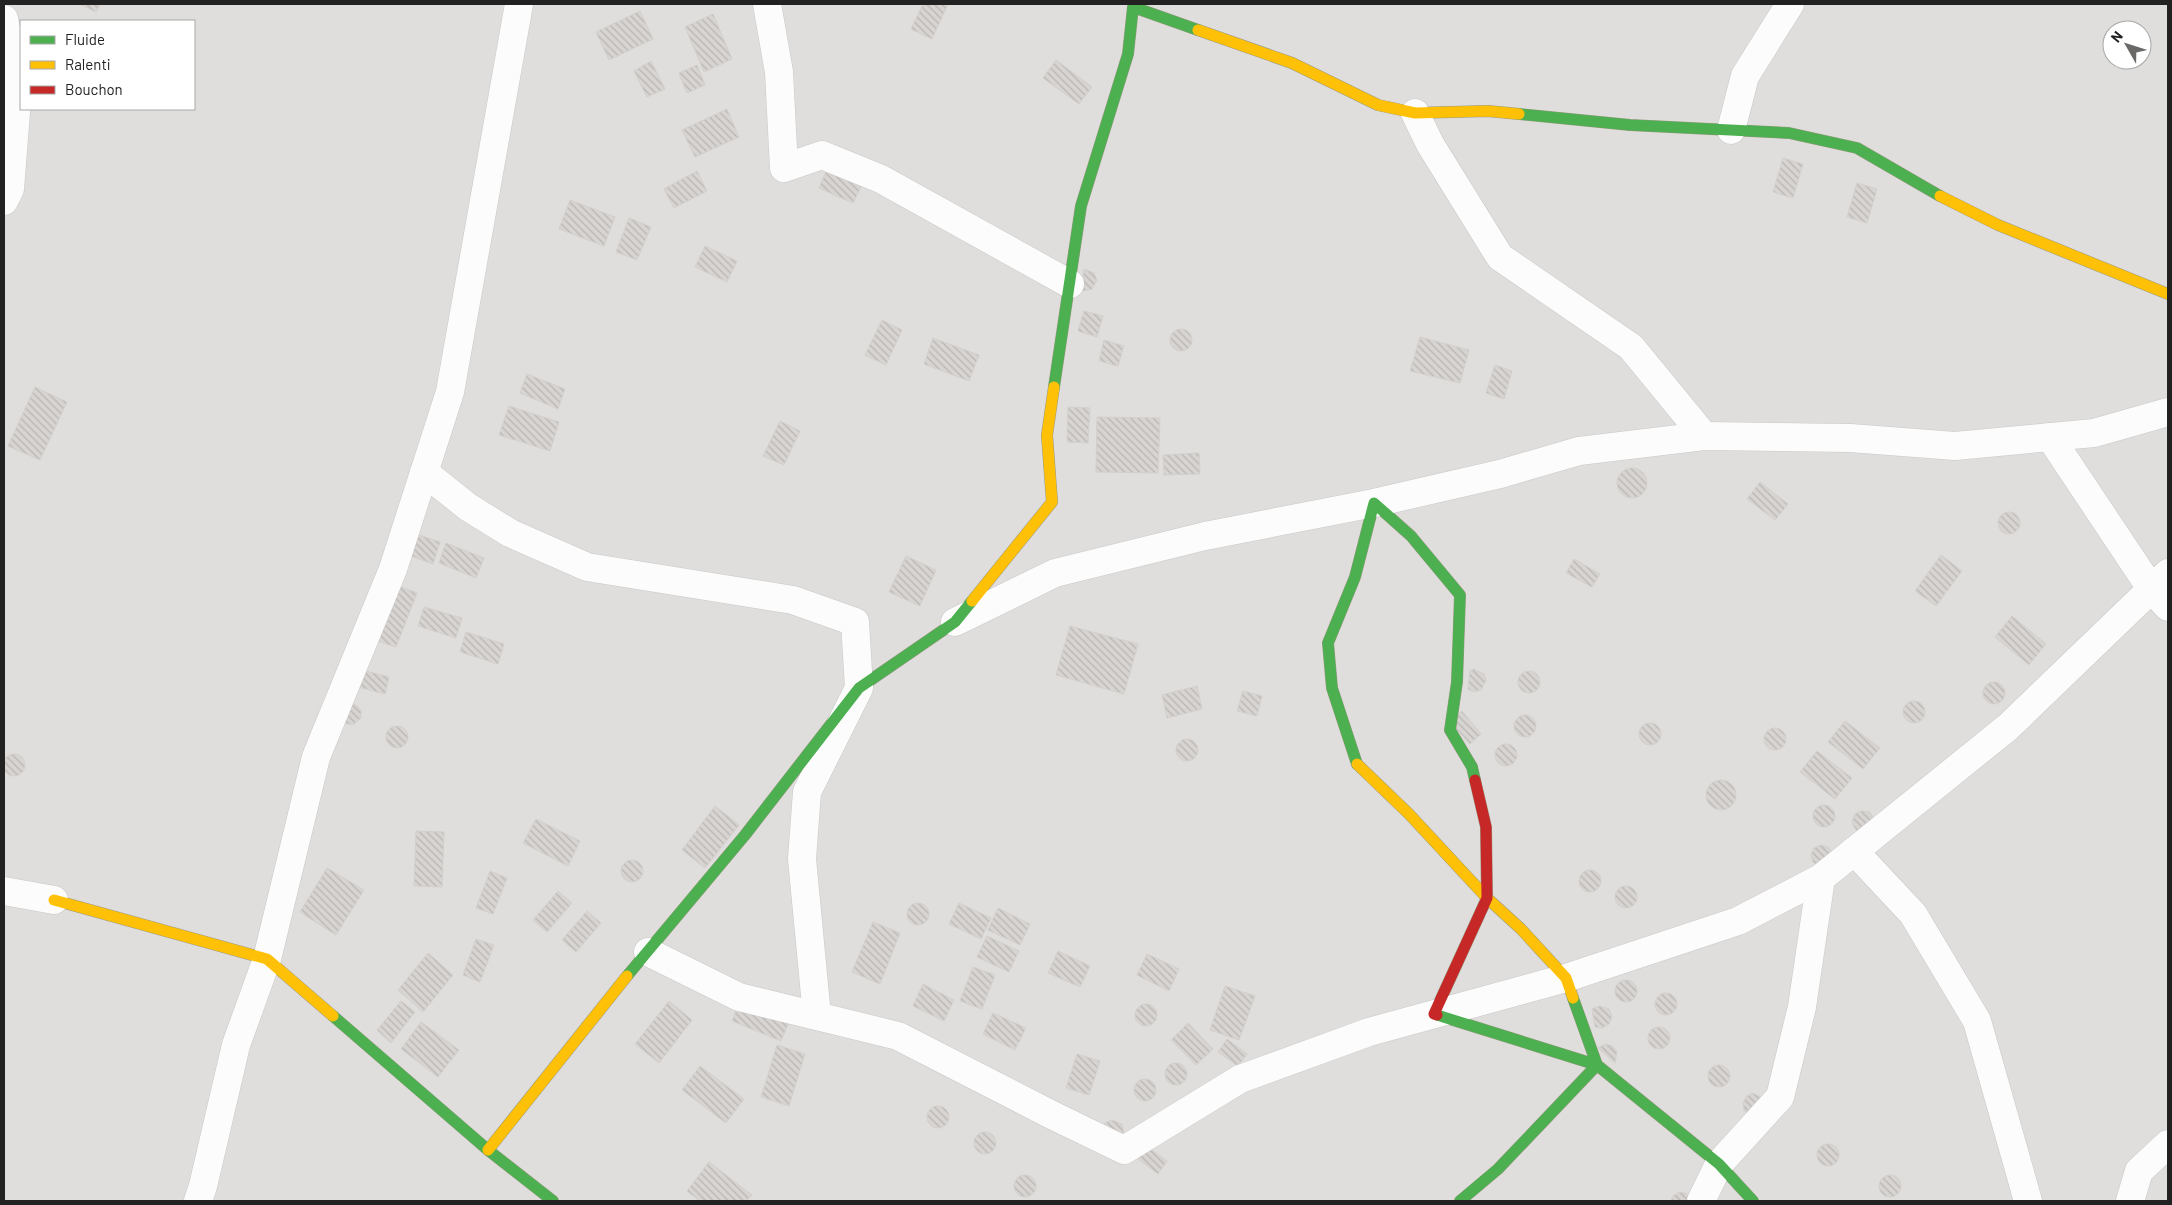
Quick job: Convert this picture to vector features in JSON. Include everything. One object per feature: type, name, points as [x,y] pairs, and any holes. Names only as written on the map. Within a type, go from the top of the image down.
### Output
[{"type":"street","points":[[198,1201],[204,1186],[236,1045],[267,959],[316,757],[393,569],[450,392],[519,4]]},
{"type":"street","points":[[767,4],[779,72],[784,168],[822,155],[880,179],[1070,284]]},
{"type":"street","points":[[1731,130],[1745,76],[1790,4]]},
{"type":"street","points":[[954,622],[1052,502],[1047,434],[1082,206],[1128,54],[1132,5],[1292,63],[1378,105],[1415,113],[1488,110],[1630,124],[1789,132],[1857,148],[1934,193],[1998,225],[2168,294]]},
{"type":"street","points":[[4,18],[18,87],[8,154],[10,188],[4,201]]},
{"type":"street","points":[[1415,113],[1430,144],[1500,257],[1631,347],[1704,436]]},
{"type":"street","points":[[488,1150],[745,835],[859,688],[954,622],[1055,573],[1205,536],[1374,503],[1500,474],[1579,450],[1704,436],[1850,438],[1955,446],[2094,433],[2168,412]]},
{"type":"street","points":[[648,952],[740,997],[898,1036],[1124,1150],[1240,1079],[1369,1032],[1566,978],[1738,921],[1821,878],[2008,727],[2163,590],[2050,437]]},
{"type":"street","points":[[424,472],[468,508],[510,533],[587,567],[793,600],[855,622],[859,688],[807,792],[802,859],[817,1016]]},
{"type":"street","points":[[1374,503],[1411,536],[1460,595],[1457,682],[1450,730],[1472,767],[1486,827],[1487,898],[1434,1014]]},
{"type":"street","points":[[1374,503],[1355,577],[1328,643],[1332,688],[1356,764],[1409,814],[1487,898],[1521,929],[1566,978],[1597,1065]]},
{"type":"street","points":[[1854,851],[1913,914],[1977,1021],[2028,1201]]},
{"type":"street","points":[[1701,1201],[1719,1164],[1780,1097],[1802,1007],[1821,878]]},
{"type":"street","points":[[4,891],[54,900],[267,959],[488,1150],[553,1201]]},
{"type":"street","points":[[1434,1014],[1597,1065],[1719,1164],[1753,1201]]},
{"type":"street","points":[[1460,1201],[1498,1169],[1597,1065]]},
{"type":"street","points":[[2130,1201],[2139,1171],[2168,1144]]},
{"type":"shaded area","points":[[4,4],[2168,4],[2168,1201],[4,1201]]},
{"type":"building","points":[[79,4],[100,4],[96,12]]},
{"type":"building","points":[[923,4],[948,4],[932,39],[911,29]]},
{"type":"building","points":[[640,11],[653,39],[609,60],[596,32]]},
{"type":"building","points":[[713,14],[732,59],[704,72],[685,27]]},
{"type":"building","points":[[1056,60],[1092,87],[1079,104],[1043,78]]},
{"type":"building","points":[[651,61],[665,89],[647,97],[634,71]]},
{"type":"building","points":[[697,65],[705,85],[687,93],[679,73]]},
{"type":"building","points":[[727,109],[739,137],[695,157],[682,130]]},
{"type":"building","points":[[1783,158],[1803,164],[1793,198],[1773,192]]},
{"type":"building","points":[[828,167],[863,183],[853,203],[819,188]]},
{"type":"building","points":[[697,171],[707,191],[674,208],[664,189]]},
{"type":"building","points":[[1857,183],[1877,189],[1867,223],[1847,217]]},
{"type":"building","points":[[570,200],[615,217],[604,246],[559,229]]},
{"type":"building","points":[[629,218],[651,227],[637,260],[616,252]]},
{"type":"building","points":[[705,246],[737,261],[727,282],[695,267]]},
{"type":"building","points":[[1084,269],[1094,273],[1097,280],[1092,289],[1084,291],[1081,290]]},
{"type":"building","points":[[1084,311],[1103,316],[1097,337],[1078,331]]},
{"type":"building","points":[[882,320],[902,330],[886,365],[865,355]]},
{"type":"building","points":[[1181,329],[1189,332],[1192,340],[1189,348],[1181,351],[1173,348],[1170,340],[1173,332]]},
{"type":"building","points":[[1420,337],[1469,350],[1460,383],[1410,371]]},
{"type":"building","points":[[933,338],[979,355],[969,381],[924,364]]},
{"type":"building","points":[[1104,340],[1124,346],[1118,366],[1099,361]]},
{"type":"building","points":[[1495,365],[1512,371],[1504,399],[1486,393]]},
{"type":"building","points":[[527,374],[565,389],[558,409],[520,393]]},
{"type":"building","points":[[35,387],[67,402],[40,460],[8,446]]},
{"type":"building","points":[[509,406],[559,422],[550,451],[499,435]]},
{"type":"building","points":[[1068,407],[1090,408],[1088,443],[1067,442]]},
{"type":"building","points":[[1097,417],[1160,418],[1158,473],[1096,472]]},
{"type":"building","points":[[780,421],[800,431],[784,465],[763,456]]},
{"type":"building","points":[[1199,453],[1200,474],[1164,475],[1163,455]]},
{"type":"building","points":[[1632,468],[1643,472],[1647,483],[1643,494],[1632,498],[1621,494],[1617,483],[1621,472]]},
{"type":"building","points":[[1760,482],[1788,504],[1775,520],[1747,499]]},
{"type":"building","points":[[2009,512],[2017,515],[2020,523],[2017,531],[2009,534],[2001,531],[1998,523],[2001,515]]},
{"type":"building","points":[[419,535],[440,542],[433,564],[411,556]]},
{"type":"building","points":[[446,543],[484,558],[476,578],[439,563]]},
{"type":"building","points":[[1941,555],[1962,571],[1936,606],[1915,591]]},
{"type":"building","points":[[906,556],[936,570],[920,606],[889,592]]},
{"type":"building","points":[[1574,559],[1600,574],[1592,587],[1566,573]]},
{"type":"building","points":[[393,584],[417,593],[396,647],[372,639]]},
{"type":"building","points":[[424,607],[462,618],[456,638],[418,626]]},
{"type":"building","points":[[2012,616],[2046,644],[2029,665],[1995,637]]},
{"type":"building","points":[[1070,626],[1138,644],[1124,694],[1056,675]]},
{"type":"building","points":[[466,632],[504,644],[498,664],[460,652]]},
{"type":"building","points":[[358,669],[389,677],[385,694],[354,686]]},
{"type":"building","points":[[1474,669],[1484,674],[1486,680],[1481,690],[1474,692],[1468,689],[1470,671]]},
{"type":"building","points":[[1529,671],[1537,674],[1540,682],[1537,690],[1529,693],[1521,690],[1518,682],[1521,674]]},
{"type":"building","points":[[1994,682],[2002,685],[2005,693],[2002,701],[1994,704],[1986,701],[1983,693],[1986,685]]},
{"type":"building","points":[[1197,686],[1202,709],[1167,718],[1162,695]]},
{"type":"building","points":[[1243,691],[1262,696],[1257,716],[1237,711]]},
{"type":"building","points":[[1914,701],[1922,704],[1925,712],[1922,720],[1914,723],[1906,720],[1903,712],[1906,704]]},
{"type":"building","points":[[349,703],[356,705],[361,710],[361,718],[353,725],[343,723]]},
{"type":"building","points":[[1462,711],[1481,734],[1470,744],[1450,722]]},
{"type":"building","points":[[1525,715],[1533,718],[1536,726],[1533,734],[1525,737],[1517,734],[1514,726],[1517,718]]},
{"type":"building","points":[[1845,721],[1880,748],[1863,769],[1828,742]]},
{"type":"building","points":[[1650,723],[1658,726],[1661,734],[1658,742],[1650,745],[1642,742],[1639,734],[1642,726]]},
{"type":"building","points":[[397,726],[405,729],[408,737],[405,745],[397,748],[389,745],[386,737],[389,729]]},
{"type":"building","points":[[1775,728],[1783,731],[1786,739],[1783,747],[1775,750],[1767,747],[1764,739],[1767,731]]},
{"type":"building","points":[[1187,739],[1195,742],[1198,750],[1195,758],[1187,761],[1179,758],[1176,750],[1179,742]]},
{"type":"building","points":[[1506,744],[1514,747],[1517,755],[1514,763],[1506,766],[1498,763],[1495,755],[1498,747]]},
{"type":"building","points":[[1817,751],[1852,778],[1835,799],[1800,772]]},
{"type":"building","points":[[14,754],[22,757],[25,765],[22,773],[14,776],[6,773],[3,765],[6,757]]},
{"type":"building","points":[[1721,780],[1732,784],[1736,795],[1732,806],[1721,810],[1710,806],[1706,795],[1710,784]]},
{"type":"building","points":[[1824,805],[1832,808],[1835,816],[1832,824],[1824,827],[1816,824],[1813,816],[1816,808]]},
{"type":"building","points":[[715,806],[739,825],[705,868],[682,850]]},
{"type":"building","points":[[1861,811],[1869,812],[1872,815],[1874,825],[1858,832],[1852,821],[1855,814]]},
{"type":"building","points":[[536,819],[580,841],[568,866],[523,843]]},
{"type":"building","points":[[416,831],[444,832],[442,887],[414,886]]},
{"type":"building","points":[[1821,845],[1828,847],[1833,852],[1818,866],[1813,862],[1811,855],[1814,848]]},
{"type":"building","points":[[632,860],[640,863],[643,871],[640,879],[632,882],[624,879],[621,871],[624,863]]},
{"type":"building","points":[[327,868],[364,890],[336,935],[300,912]]},
{"type":"building","points":[[1590,870],[1598,873],[1601,881],[1598,889],[1590,892],[1582,889],[1579,881],[1582,873]]},
{"type":"building","points":[[490,871],[507,878],[493,914],[476,908]]},
{"type":"building","points":[[1626,886],[1634,889],[1637,897],[1634,905],[1626,908],[1618,905],[1615,897],[1618,889]]},
{"type":"building","points":[[558,891],[572,903],[547,932],[533,920]]},
{"type":"building","points":[[918,903],[926,906],[929,914],[926,922],[918,925],[910,922],[907,914],[910,906]]},
{"type":"building","points":[[959,903],[991,918],[981,939],[949,924]]},
{"type":"building","points":[[998,908],[1030,924],[1020,945],[988,930]]},
{"type":"building","points":[[587,911],[601,923],[576,952],[562,940]]},
{"type":"building","points":[[873,922],[900,933],[880,984],[852,972]]},
{"type":"building","points":[[987,936],[1019,951],[1009,972],[977,957]]},
{"type":"building","points":[[476,939],[494,945],[480,982],[463,975]]},
{"type":"building","points":[[1058,951],[1090,966],[1080,987],[1048,973]]},
{"type":"building","points":[[428,953],[453,975],[423,1012],[398,990]]},
{"type":"building","points":[[1147,954],[1179,969],[1169,991],[1137,975]]},
{"type":"building","points":[[973,967],[995,975],[982,1009],[960,1001]]},
{"type":"building","points":[[1626,980],[1634,983],[1637,991],[1634,999],[1626,1002],[1618,999],[1615,991],[1618,983]]},
{"type":"building","points":[[923,984],[954,1000],[944,1021],[913,1006]]},
{"type":"building","points":[[1225,986],[1255,996],[1239,1040],[1210,1030]]},
{"type":"building","points":[[1666,993],[1674,996],[1677,1004],[1674,1012],[1666,1015],[1658,1012],[1655,1004],[1658,996]]},
{"type":"building","points":[[401,1001],[415,1012],[391,1043],[377,1030]]},
{"type":"building","points":[[669,1001],[692,1020],[659,1063],[635,1044]]},
{"type":"building","points":[[739,1002],[789,1022],[781,1041],[732,1021]]},
{"type":"building","points":[[1146,1004],[1154,1007],[1157,1015],[1154,1023],[1146,1026],[1138,1023],[1135,1015],[1138,1007]]},
{"type":"building","points":[[1599,1006],[1609,1009],[1612,1017],[1609,1024],[1602,1028],[1595,1027],[1592,1009]]},
{"type":"building","points":[[993,1013],[1026,1028],[1015,1050],[983,1034]]},
{"type":"building","points":[[421,1022],[459,1050],[438,1077],[401,1049]]},
{"type":"building","points":[[1188,1023],[1213,1049],[1196,1065],[1171,1040]]},
{"type":"building","points":[[1659,1027],[1667,1030],[1670,1038],[1667,1046],[1659,1049],[1651,1046],[1648,1038],[1651,1030]]},
{"type":"building","points":[[1227,1039],[1247,1054],[1238,1066],[1218,1052]]},
{"type":"building","points":[[1605,1044],[1612,1046],[1617,1051],[1615,1063],[1598,1048]]},
{"type":"building","points":[[777,1045],[805,1054],[789,1106],[761,1097]]},
{"type":"building","points":[[1077,1054],[1100,1061],[1089,1095],[1066,1088]]},
{"type":"building","points":[[1176,1063],[1184,1066],[1187,1074],[1184,1082],[1176,1085],[1168,1082],[1165,1074],[1168,1066]]},
{"type":"building","points":[[1719,1065],[1727,1068],[1730,1076],[1727,1084],[1719,1087],[1711,1084],[1708,1076],[1711,1068]]},
{"type":"building","points":[[700,1066],[744,1099],[726,1123],[682,1090]]},
{"type":"building","points":[[1145,1079],[1153,1082],[1156,1090],[1153,1098],[1145,1101],[1137,1098],[1134,1090],[1137,1082]]},
{"type":"building","points":[[1752,1093],[1763,1098],[1749,1115],[1744,1110],[1743,1103],[1746,1097]]},
{"type":"building","points":[[938,1106],[946,1109],[949,1117],[946,1125],[938,1128],[930,1125],[927,1117],[930,1109]]},
{"type":"building","points":[[1112,1120],[1122,1124],[1124,1134],[1102,1130],[1105,1123]]},
{"type":"building","points":[[985,1132],[993,1135],[996,1143],[993,1151],[985,1154],[977,1151],[974,1143],[977,1135]]},
{"type":"building","points":[[1142,1143],[1167,1161],[1158,1174],[1133,1155]]},
{"type":"building","points":[[1828,1144],[1836,1147],[1839,1155],[1836,1163],[1828,1166],[1820,1163],[1817,1155],[1820,1147]]},
{"type":"building","points":[[709,1162],[752,1195],[746,1201],[700,1201],[687,1191]]},
{"type":"building","points":[[1025,1175],[1033,1178],[1036,1186],[1033,1194],[1025,1197],[1017,1194],[1014,1186],[1017,1178]]},
{"type":"building","points":[[1890,1175],[1898,1178],[1901,1186],[1898,1194],[1890,1197],[1882,1194],[1879,1186],[1882,1178]]},
{"type":"building","points":[[1680,1192],[1687,1194],[1692,1201],[1671,1201],[1673,1196]]},
{"type":"traffic: fast","points":[[1054,387],[1081,206],[1128,54],[1133,7],[1198,30]]},
{"type":"traffic: fast","points":[[1519,114],[1630,125],[1789,133],[1857,148],[1940,196]]},
{"type":"traffic: fast","points":[[1357,764],[1332,688],[1328,643],[1355,577],[1374,503],[1411,536],[1460,595],[1457,682],[1450,730],[1472,767],[1475,780]]},
{"type":"traffic: fast","points":[[627,976],[745,835],[859,688],[955,622],[972,601]]},
{"type":"traffic: fast","points":[[1573,998],[1597,1065],[1719,1164],[1753,1201]]},
{"type":"traffic: fast","points":[[1437,1015],[1597,1065],[1498,1169],[1460,1201]]},
{"type":"traffic: fast","points":[[333,1016],[488,1150],[553,1201]]},
{"type":"traffic: slow","points":[[1198,30],[1292,63],[1378,105],[1415,113],[1488,111],[1519,114]]},
{"type":"traffic: slow","points":[[1940,196],[1998,225],[2168,294]]},
{"type":"traffic: slow","points":[[972,601],[1052,502],[1047,435],[1054,387]]},
{"type":"traffic: slow","points":[[1357,764],[1409,814],[1487,898],[1521,929],[1566,978],[1573,998]]},
{"type":"traffic: slow","points":[[54,900],[267,959],[333,1016]]},
{"type":"traffic: slow","points":[[488,1150],[627,976]]},
{"type":"traffic: jam","points":[[1437,1015],[1434,1014],[1487,898],[1486,827],[1475,780]]}]
